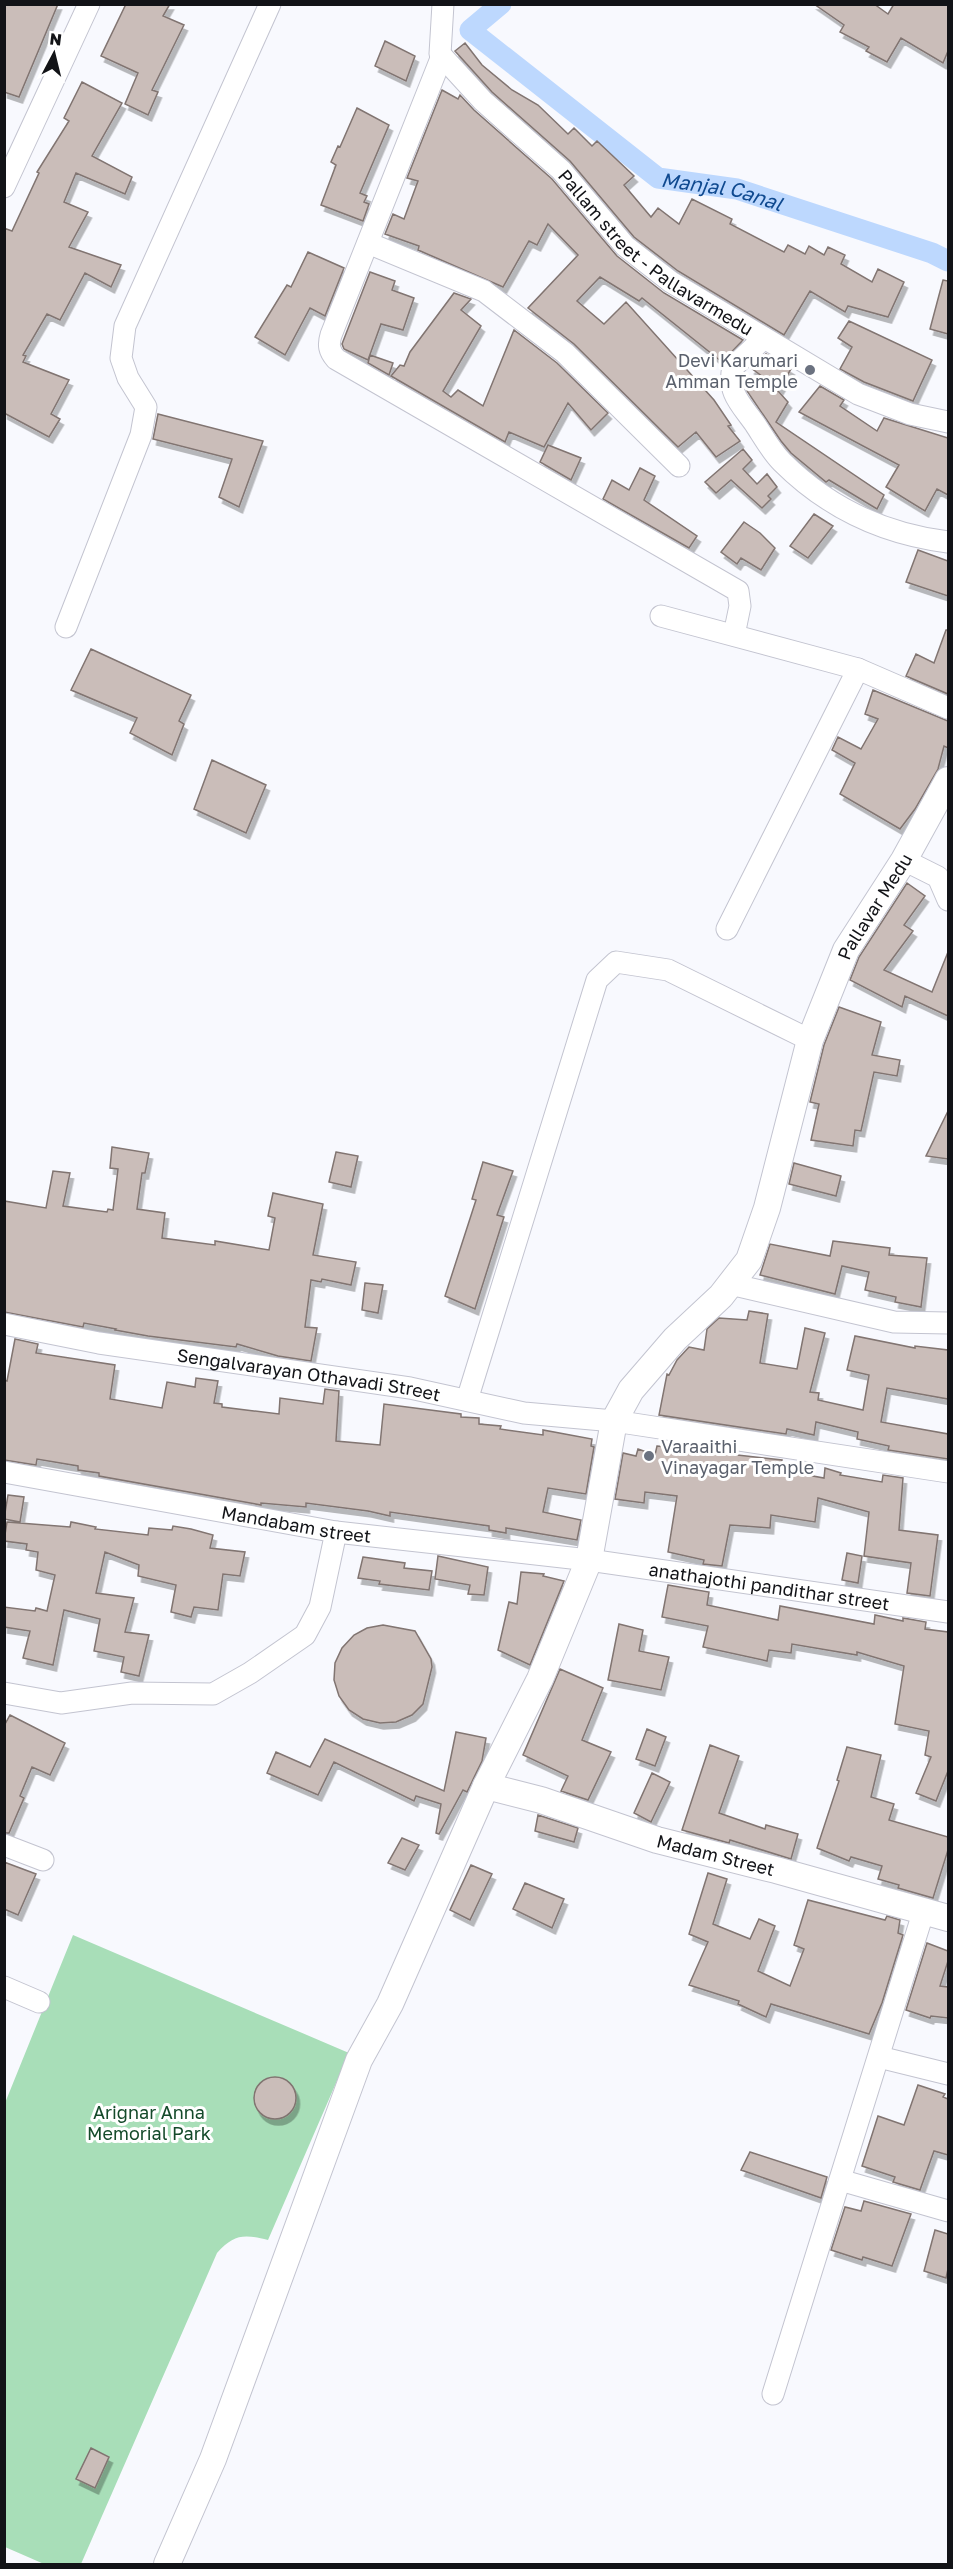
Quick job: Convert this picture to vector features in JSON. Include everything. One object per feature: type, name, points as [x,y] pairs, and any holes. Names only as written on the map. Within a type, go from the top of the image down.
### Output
[{"type":"street","points":[[4,187],[89,4]]},
{"type":"street","points":[[66,627],[141,435],[146,406],[129,378],[121,358],[125,326],[270,4]]},
{"type":"street","points":[[443,4],[440,54],[442,56],[331,334],[328,344],[330,353],[336,359],[738,591],[741,606],[734,635]]},
{"type":"street","name":"Pallam street - Pallavarmedu","points":[[442,56],[483,102],[561,170],[625,246],[671,282],[858,394],[910,414],[948,422]]},
{"type":"street","points":[[368,243],[484,291],[564,353],[678,466]]},
{"type":"street","points":[[764,338],[733,368],[732,392],[781,461],[827,499],[868,522],[922,538],[948,542]]},
{"type":"street","points":[[661,616],[858,669],[948,708]]},
{"type":"street","points":[[728,929],[858,669]]},
{"type":"street","name":"Pallavar Medu","points":[[167,2565],[213,2459],[359,2060],[390,2004],[486,1786],[540,1679],[589,1560],[614,1421],[631,1390],[675,1339],[721,1296],[749,1260],[767,1208],[810,1040],[846,950],[904,860],[948,780]]},
{"type":"street","points":[[904,860],[943,875],[948,900]]},
{"type":"street","points":[[467,1400],[597,980],[616,962],[668,970],[810,1040]]},
{"type":"street","points":[[730,1284],[894,1322],[948,1323]]},
{"type":"street","name":"Sengalvarayan Othavadi Street","points":[[4,1324],[99,1343],[410,1388],[524,1413],[614,1421],[948,1472]]},
{"type":"street","name":"Mandabam street","points":[[4,1472],[336,1532],[589,1560]]},
{"type":"street","points":[[7,1700],[61,1703],[132,1693],[213,1694],[250,1673],[305,1635],[320,1607],[336,1532]]},
{"type":"street","name":"anathajothi pandithar street","points":[[589,1560],[948,1612]]},
{"type":"street","name":"Madam Street","points":[[486,1786],[541,1800],[657,1840],[948,1918]]},
{"type":"street","points":[[4,1845],[43,1860]]},
{"type":"street","points":[[773,2394],[924,1910]]},
{"type":"street","points":[[4,1987],[39,2002]]},
{"type":"street","points":[[879,2057],[948,2074]]},
{"type":"street","points":[[840,2180],[948,2211]]},
{"type":"green space","name":"Arignar Anna Memorial Park","points":[[73,1935],[349,2053],[268,2240],[240,2237],[229,2242],[217,2253],[81,2564],[44,2564],[5,2547],[5,2103]]},
{"type":"building","points":[[4,4],[58,4],[19,97],[4,92]]},
{"type":"building","points":[[126,4],[170,4],[163,16],[184,25],[152,90],[158,92],[148,115],[125,104],[138,73],[101,56]]},
{"type":"building","points":[[814,4],[874,4],[888,14],[894,4],[948,4],[948,51],[943,63],[901,38],[887,62],[866,51],[869,47],[840,32],[844,25]]},
{"type":"building","points":[[385,41],[415,56],[406,81],[375,66]]},
{"type":"building","points":[[465,43],[482,65],[512,90],[538,105],[568,134],[574,128],[592,146],[597,141],[634,176],[624,185],[651,217],[658,208],[679,224],[692,199],[732,219],[730,224],[784,252],[788,245],[805,254],[809,246],[824,255],[828,247],[845,255],[841,264],[872,282],[878,269],[904,282],[888,317],[848,306],[845,312],[810,291],[784,335],[678,271],[634,237],[570,161],[492,92],[455,51]]},
{"type":"building","points":[[82,82],[122,103],[92,156],[132,177],[125,194],[76,173],[64,202],[88,212],[69,247],[121,265],[111,287],[85,273],[60,320],[47,314],[23,355],[26,356],[23,362],[69,380],[51,414],[60,419],[49,437],[4,413],[4,228],[12,231],[39,173],[37,172],[69,121],[64,118]]},
{"type":"building","points":[[442,90],[458,99],[460,95],[552,179],[617,256],[664,293],[743,340],[722,362],[642,298],[639,301],[600,277],[577,301],[604,324],[626,302],[714,400],[731,425],[728,426],[740,441],[716,457],[696,432],[678,447],[574,344],[528,308],[578,255],[548,224],[537,245],[529,241],[503,287],[418,250],[419,246],[385,234],[393,214],[404,219],[418,181],[407,178]]},
{"type":"building","points":[[357,108],[389,125],[360,193],[367,196],[364,202],[369,204],[363,221],[321,205],[336,165],[331,162]]},
{"type":"building","points":[[308,252],[344,268],[325,316],[310,308],[285,355],[255,337],[287,285],[291,287]]},
{"type":"building","points":[[370,272],[395,281],[392,290],[414,298],[403,330],[381,324],[368,360],[344,349],[342,344]]},
{"type":"building","points":[[943,280],[948,281],[948,334],[930,329]]},
{"type":"building","points":[[454,293],[471,299],[461,310],[481,326],[443,391],[451,397],[458,390],[483,406],[514,330],[557,363],[608,413],[591,430],[568,403],[544,447],[509,432],[505,442],[391,376],[400,365],[404,366],[410,352]]},
{"type":"building","points":[[849,321],[932,360],[913,401],[864,382],[840,369],[852,347],[838,338]]},
{"type":"building","points":[[766,354],[791,369],[778,391],[788,402],[776,422],[884,495],[877,509],[829,480],[826,482],[791,453],[781,441],[747,391],[763,377],[751,368]]},
{"type":"building","points":[[370,355],[393,363],[389,375],[368,363]]},
{"type":"building","points":[[820,386],[844,400],[840,406],[877,431],[884,418],[948,438],[948,495],[937,489],[925,511],[886,487],[899,465],[799,412]]},
{"type":"building","points":[[158,414],[263,441],[239,507],[219,497],[232,459],[153,439]]},
{"type":"building","points":[[548,445],[581,458],[571,480],[540,462]]},
{"type":"building","points":[[743,449],[752,460],[743,469],[757,484],[767,474],[777,487],[768,496],[771,499],[762,508],[731,480],[716,493],[705,482]]},
{"type":"building","points":[[640,468],[655,476],[644,500],[697,536],[689,548],[603,499],[612,480],[629,490]]},
{"type":"building","points":[[814,514],[833,526],[808,558],[790,546]]},
{"type":"building","points":[[744,522],[760,533],[775,548],[761,570],[741,558],[737,564],[721,552]]},
{"type":"building","points":[[918,550],[948,561],[948,596],[906,582]]},
{"type":"building","points":[[946,630],[948,630],[948,694],[906,676],[916,654],[934,663]]},
{"type":"building","points":[[91,649],[191,695],[179,721],[184,724],[172,755],[130,733],[137,718],[71,690]]},
{"type":"building","points":[[873,690],[948,721],[948,748],[944,746],[938,769],[915,809],[900,829],[840,794],[855,763],[832,750],[838,737],[861,749],[878,719],[865,714]]},
{"type":"building","points":[[212,760],[266,785],[246,833],[194,809]]},
{"type":"building","points":[[907,883],[925,896],[904,925],[913,931],[884,970],[932,992],[948,952],[948,1016],[905,996],[902,1007],[850,980],[859,957]]},
{"type":"building","points":[[839,1007],[881,1022],[872,1055],[900,1060],[897,1076],[874,1072],[861,1131],[855,1130],[853,1146],[811,1140],[819,1104],[810,1102],[824,1045]]},
{"type":"building","points":[[948,1111],[948,1159],[926,1156]]},
{"type":"building","points":[[112,1147],[149,1153],[145,1173],[142,1173],[137,1209],[165,1213],[162,1238],[215,1245],[215,1241],[269,1250],[275,1218],[268,1216],[273,1193],[323,1204],[313,1255],[356,1262],[351,1285],[322,1279],[321,1282],[311,1280],[305,1327],[317,1328],[311,1361],[278,1356],[237,1344],[236,1347],[148,1336],[84,1323],[83,1327],[4,1312],[4,1201],[46,1208],[53,1171],[70,1173],[63,1206],[107,1212],[108,1209],[113,1210],[118,1169],[110,1168]]},
{"type":"building","points":[[336,1152],[358,1156],[351,1187],[329,1182]]},
{"type":"building","points":[[483,1162],[513,1171],[497,1215],[504,1217],[475,1309],[445,1296],[476,1200],[472,1199]]},
{"type":"building","points":[[794,1163],[841,1176],[836,1196],[789,1184]]},
{"type":"building","points":[[833,1241],[890,1248],[889,1255],[927,1258],[921,1307],[895,1302],[896,1297],[865,1290],[869,1272],[842,1266],[835,1294],[760,1275],[770,1244],[830,1256]]},
{"type":"building","points":[[365,1283],[383,1285],[378,1313],[362,1310]]},
{"type":"building","points":[[749,1311],[768,1314],[760,1363],[797,1369],[805,1328],[825,1333],[810,1392],[819,1393],[818,1400],[863,1410],[869,1375],[847,1370],[855,1336],[915,1348],[915,1346],[948,1350],[948,1399],[887,1388],[881,1422],[948,1434],[948,1459],[888,1450],[889,1446],[857,1439],[858,1432],[816,1422],[814,1435],[787,1429],[786,1434],[659,1415],[667,1374],[669,1375],[677,1360],[689,1347],[704,1350],[707,1329],[719,1318],[747,1320]]},
{"type":"building","points":[[15,1339],[38,1344],[36,1353],[115,1365],[110,1399],[162,1408],[167,1382],[195,1387],[196,1378],[218,1381],[214,1403],[222,1404],[222,1407],[279,1414],[280,1398],[323,1404],[325,1389],[339,1391],[336,1441],[380,1445],[384,1404],[461,1414],[461,1417],[479,1418],[479,1424],[501,1426],[500,1429],[543,1435],[543,1430],[592,1439],[591,1446],[594,1447],[586,1494],[548,1488],[543,1512],[581,1520],[577,1540],[506,1528],[506,1533],[489,1530],[489,1526],[390,1512],[390,1516],[306,1503],[306,1507],[261,1503],[261,1505],[99,1476],[99,1473],[78,1470],[78,1466],[37,1459],[36,1465],[4,1460],[4,1380],[7,1381]]},
{"type":"building","points":[[657,1446],[782,1460],[780,1470],[824,1478],[825,1468],[841,1473],[840,1475],[882,1482],[883,1475],[903,1478],[899,1530],[938,1535],[930,1596],[907,1593],[911,1563],[864,1556],[869,1512],[818,1498],[815,1522],[771,1515],[770,1528],[730,1525],[722,1566],[703,1564],[704,1560],[668,1552],[677,1496],[645,1492],[644,1503],[615,1499],[623,1453],[636,1456],[638,1449],[655,1455]]},
{"type":"building","points":[[8,1495],[24,1497],[20,1522],[4,1519]]},
{"type":"building","points":[[7,1522],[70,1527],[71,1522],[96,1527],[95,1529],[148,1535],[149,1528],[172,1530],[173,1526],[213,1535],[210,1548],[245,1552],[240,1576],[223,1574],[218,1610],[194,1607],[191,1617],[171,1612],[176,1585],[138,1576],[139,1565],[105,1552],[96,1593],[134,1598],[125,1632],[149,1635],[139,1676],[121,1672],[124,1657],[94,1651],[100,1619],[64,1610],[53,1665],[23,1658],[30,1631],[4,1627],[4,1607],[35,1611],[36,1608],[47,1611],[55,1575],[36,1570],[38,1552],[26,1550],[27,1544],[4,1541]]},
{"type":"building","points":[[847,1553],[862,1556],[858,1583],[842,1580]]},
{"type":"building","points":[[438,1556],[488,1567],[484,1595],[468,1594],[470,1585],[435,1579]]},
{"type":"building","points":[[363,1557],[405,1563],[404,1568],[432,1571],[429,1590],[379,1584],[380,1581],[358,1578]]},
{"type":"building","points":[[521,1572],[544,1574],[543,1576],[564,1581],[530,1665],[498,1650],[509,1602],[517,1604]]},
{"type":"building","points":[[668,1585],[709,1592],[707,1605],[778,1620],[780,1606],[874,1624],[875,1615],[903,1621],[903,1618],[926,1622],[925,1629],[948,1632],[948,1771],[936,1801],[916,1793],[931,1757],[925,1755],[929,1731],[895,1724],[904,1666],[857,1652],[857,1655],[792,1644],[791,1653],[769,1650],[767,1661],[703,1647],[708,1626],[662,1617]]},
{"type":"building","points":[[619,1624],[643,1630],[639,1651],[669,1657],[661,1690],[608,1680]]},
{"type":"building","points":[[383,1625],[415,1631],[431,1659],[432,1667],[423,1704],[412,1715],[396,1722],[380,1723],[363,1719],[349,1710],[339,1696],[334,1680],[335,1663],[342,1648],[354,1635],[367,1628]]},
{"type":"building","points":[[560,1669],[603,1688],[582,1740],[611,1752],[588,1800],[561,1791],[568,1776],[523,1755]]},
{"type":"building","points":[[10,1715],[65,1743],[50,1775],[32,1767],[20,1796],[24,1798],[9,1833],[4,1833],[4,1726]]},
{"type":"building","points":[[647,1729],[666,1737],[655,1766],[636,1759]]},
{"type":"building","points":[[456,1732],[486,1738],[482,1761],[467,1792],[463,1790],[439,1834],[436,1833],[441,1804],[416,1796],[414,1801],[334,1762],[318,1795],[267,1773],[276,1752],[310,1767],[325,1739],[444,1791]]},
{"type":"building","points":[[710,1745],[739,1756],[719,1813],[765,1829],[766,1825],[798,1834],[791,1859],[730,1840],[729,1843],[682,1830]]},
{"type":"building","points":[[847,1747],[881,1755],[871,1797],[894,1804],[889,1820],[948,1837],[948,1850],[933,1898],[898,1888],[899,1885],[878,1879],[882,1866],[851,1857],[849,1861],[817,1848],[839,1781],[837,1780]]},
{"type":"building","points":[[652,1773],[670,1782],[651,1822],[634,1813]]},
{"type":"building","points":[[538,1815],[578,1828],[574,1842],[535,1831]]},
{"type":"building","points":[[402,1838],[419,1845],[405,1870],[388,1863]]},
{"type":"building","points":[[4,1862],[36,1874],[18,1915],[4,1909]]},
{"type":"building","points":[[471,1865],[492,1874],[470,1920],[450,1910]]},
{"type":"building","points":[[708,1873],[727,1879],[713,1924],[750,1939],[759,1919],[775,1926],[758,1971],[790,1986],[804,1949],[794,1945],[808,1900],[885,1920],[887,1916],[900,1920],[898,1933],[903,1935],[882,2003],[869,2034],[771,2004],[766,2017],[738,2004],[739,2001],[689,1985],[708,1942],[689,1934]]},
{"type":"building","points":[[525,1883],[564,1899],[552,1928],[513,1909]]},
{"type":"building","points":[[927,1943],[948,1951],[948,1961],[940,1986],[948,1987],[948,2018],[931,2016],[930,2018],[906,2010]]},
{"type":"building","points":[[275,2077],[290,2083],[296,2098],[290,2113],[275,2119],[260,2113],[254,2098],[260,2083]]},
{"type":"building","points":[[918,2085],[945,2094],[943,2097],[948,2099],[948,2155],[934,2151],[920,2190],[893,2182],[895,2177],[862,2166],[878,2116],[904,2125]]},
{"type":"building","points":[[750,2152],[827,2177],[821,2198],[741,2170]]},
{"type":"building","points":[[864,2201],[911,2214],[892,2266],[863,2257],[862,2260],[831,2250],[845,2207],[861,2211]]},
{"type":"building","points":[[935,2230],[948,2234],[946,2278],[924,2271]]},
{"type":"building","points":[[91,2448],[109,2457],[95,2488],[76,2479]]},
{"type":"waterway","name":"Manjal Canal","points":[[501,4],[470,30],[658,178],[737,189],[932,253],[948,261]]},
{"type":"place","name":"Devi Karumari Amman Temple","points":[[810,370]]},
{"type":"place","name":"Varaaithi Vinayagar Temple","points":[[649,1456]]}]
